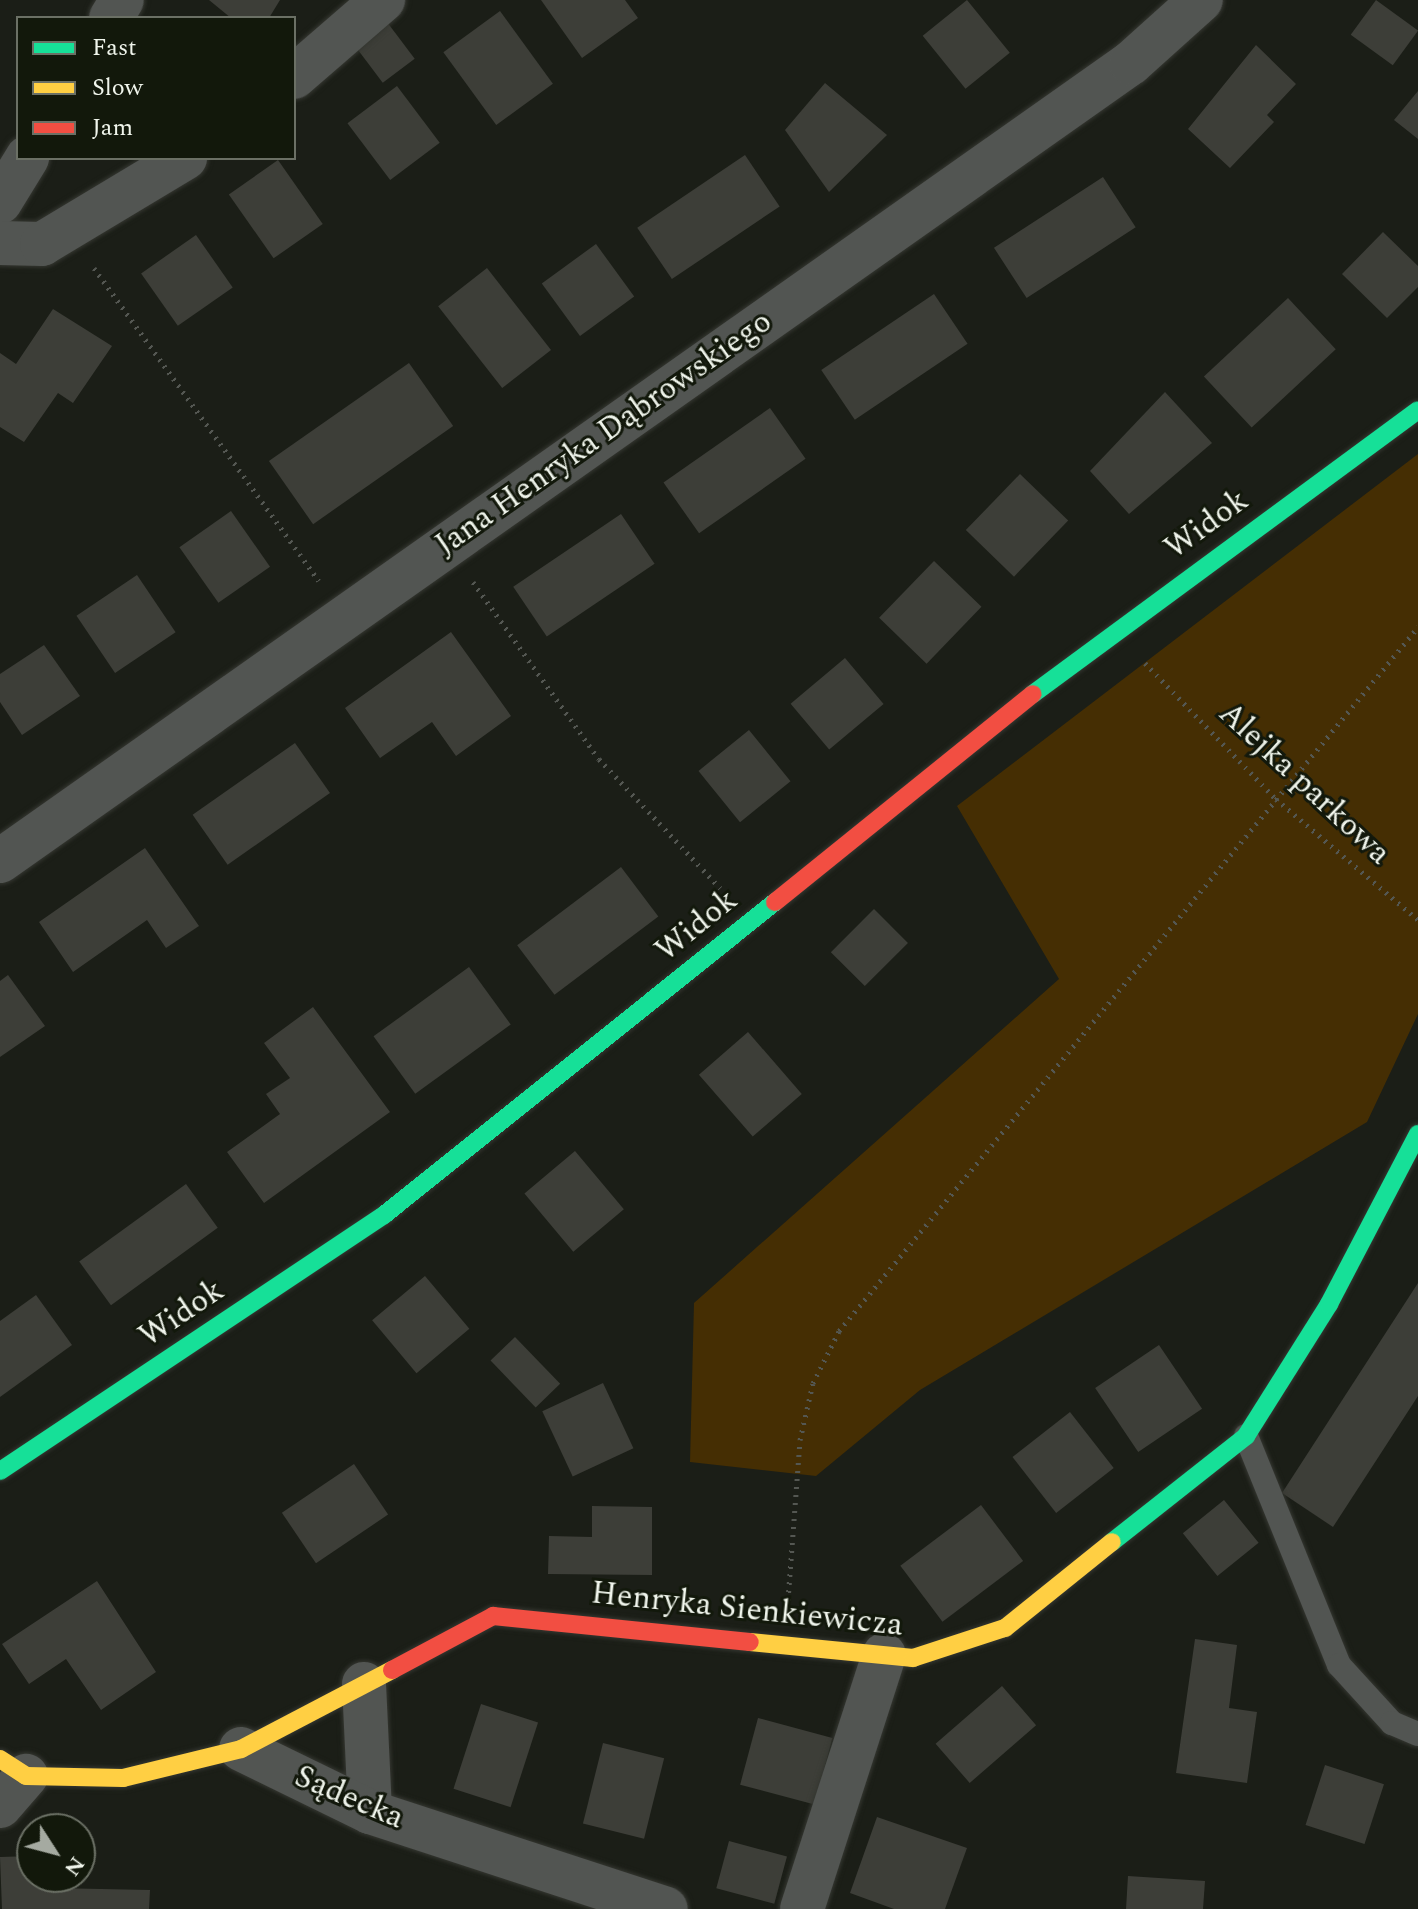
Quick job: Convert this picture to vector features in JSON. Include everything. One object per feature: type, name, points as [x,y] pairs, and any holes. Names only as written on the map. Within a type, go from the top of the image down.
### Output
[{"type":"street","points":[[296,75],[383,0]]},
{"type":"street","name":"Jana Henryka Dąbrowskiego","points":[[0,861],[343,615],[1131,63],[1201,0]]},
{"type":"street","points":[[0,202],[26,160]]},
{"type":"street","points":[[0,243],[42,244],[182,160]]},
{"type":"street","name":"Widok","points":[[0,1471],[384,1215],[1115,629],[1418,410]]},
{"type":"street","name":"Henryka Sienkiewicza","points":[[241,1749],[493,1616],[913,1658],[1005,1628],[1246,1436],[1329,1304],[1418,1134]]},
{"type":"street","points":[[802,1909],[884,1655]]},
{"type":"street","points":[[364,1684],[370,1812]]},
{"type":"street","points":[[9,1781],[123,1778],[241,1749]]},
{"type":"street","name":"Sądecka","points":[[241,1749],[370,1812],[666,1909]]},
{"type":"lane","points":[[1246,1436],[1339,1665],[1392,1723],[1418,1734]]},
{"type":"path","points":[[68,231],[343,615]]},
{"type":"path","points":[[446,545],[599,759],[751,921]]},
{"type":"path","points":[[787,1645],[800,1440],[813,1383],[839,1331],[1418,627]]},
{"type":"path","name":"Alejka parkowa","points":[[1142,660],[1276,799],[1418,920]]},
{"type":"shaded area","points":[[1418,454],[1418,1014],[1367,1122],[920,1390],[816,1476],[690,1462],[694,1303],[1059,979],[957,806]]},
{"type":"building","points":[[209,0],[280,0],[270,16],[229,16]]},
{"type":"building","points":[[541,0],[625,0],[638,18],[582,58]]},
{"type":"building","points":[[967,0],[1010,53],[965,89],[923,36]]},
{"type":"building","points":[[1376,0],[1418,31],[1393,65],[1351,35]]},
{"type":"building","points":[[500,11],[553,84],[496,125],[443,52]]},
{"type":"building","points":[[387,22],[415,59],[383,83],[355,46]]},
{"type":"building","points":[[1256,45],[1296,84],[1267,115],[1274,122],[1230,168],[1188,129]]},
{"type":"building","points":[[825,83],[887,135],[829,192],[785,130]]},
{"type":"building","points":[[397,86],[440,143],[390,180],[347,123]]},
{"type":"building","points":[[1418,91],[1418,139],[1394,120]]},
{"type":"building","points":[[745,155],[780,206],[672,279],[637,228]]},
{"type":"building","points":[[278,160],[323,224],[274,258],[229,194]]},
{"type":"building","points":[[1103,177],[1136,227],[1027,298],[994,248]]},
{"type":"building","points":[[1383,232],[1418,266],[1418,287],[1387,318],[1342,274]]},
{"type":"building","points":[[196,235],[233,287],[178,326],[141,273]]},
{"type":"building","points":[[596,244],[634,297],[580,336],[542,283]]},
{"type":"building","points":[[487,268],[551,350],[502,388],[438,306]]},
{"type":"building","points":[[934,294],[968,344],[855,420],[821,370]]},
{"type":"building","points":[[1288,298],[1336,349],[1252,428],[1204,376]]},
{"type":"building","points":[[53,309],[112,346],[73,403],[58,393],[24,442],[0,427],[0,353],[16,364]]},
{"type":"building","points":[[409,363],[453,426],[313,524],[269,461]]},
{"type":"building","points":[[1165,392],[1212,443],[1129,514],[1090,471]]},
{"type":"building","points":[[770,408],[806,459],[699,533],[664,483]]},
{"type":"building","points":[[1020,474],[1068,521],[1014,577],[966,530]]},
{"type":"building","points":[[231,511],[270,567],[218,603],[179,547]]},
{"type":"building","points":[[621,514],[655,564],[547,636],[513,587]]},
{"type":"building","points":[[934,561],[981,607],[927,664],[879,618]]},
{"type":"building","points":[[137,575],[176,632],[115,673],[76,616]]},
{"type":"building","points":[[451,632],[511,716],[456,756],[432,722],[380,758],[345,708]]},
{"type":"building","points":[[44,645],[80,696],[22,735],[0,702],[0,674]]},
{"type":"building","points":[[845,658],[884,704],[829,750],[791,704]]},
{"type":"building","points":[[749,730],[791,781],[740,822],[698,771]]},
{"type":"building","points":[[295,743],[330,793],[228,865],[193,815]]},
{"type":"building","points":[[145,848],[199,926],[166,948],[147,920],[73,972],[39,922]]},
{"type":"building","points":[[621,867],[658,917],[554,995],[517,945]]},
{"type":"building","points":[[874,909],[908,943],[865,986],[831,952]]},
{"type":"building","points":[[469,967],[511,1024],[415,1094],[374,1036]]},
{"type":"building","points":[[8,975],[45,1026],[0,1057],[0,981]]},
{"type":"building","points":[[313,1007],[390,1112],[264,1203],[227,1152],[280,1114],[266,1094],[290,1078],[264,1043]]},
{"type":"building","points":[[748,1032],[802,1094],[753,1137],[699,1075]]},
{"type":"building","points":[[575,1151],[624,1209],[573,1252],[524,1193]]},
{"type":"building","points":[[186,1184],[218,1228],[111,1305],[79,1262]]},
{"type":"building","points":[[425,1276],[469,1329],[416,1373],[372,1320]]},
{"type":"building","points":[[1418,1283],[1418,1396],[1333,1527],[1282,1493]]},
{"type":"building","points":[[36,1295],[72,1345],[0,1397],[0,1321]]},
{"type":"building","points":[[515,1337],[560,1384],[536,1407],[491,1361]]},
{"type":"building","points":[[1159,1345],[1202,1409],[1138,1452],[1095,1388]]},
{"type":"building","points":[[603,1383],[633,1448],[573,1477],[542,1411]]},
{"type":"building","points":[[1070,1412],[1114,1468],[1056,1513],[1012,1457]]},
{"type":"building","points":[[354,1464],[388,1515],[316,1563],[282,1513]]},
{"type":"building","points":[[1224,1500],[1259,1543],[1217,1576],[1183,1533]]},
{"type":"building","points":[[981,1505],[1023,1561],[942,1622],[900,1566]]},
{"type":"building","points":[[592,1506],[652,1507],[652,1575],[548,1574],[549,1536],[592,1537]]},
{"type":"building","points":[[97,1581],[156,1672],[101,1710],[66,1659],[29,1684],[2,1644]]},
{"type":"building","points":[[1195,1639],[1237,1645],[1229,1708],[1257,1712],[1247,1783],[1176,1773]]},
{"type":"building","points":[[1002,1686],[1036,1725],[970,1783],[936,1744]]},
{"type":"building","points":[[481,1704],[538,1723],[511,1807],[453,1789]]},
{"type":"building","points":[[758,1718],[832,1738],[815,1805],[740,1785]]},
{"type":"building","points":[[603,1743],[664,1758],[644,1839],[583,1824]]},
{"type":"building","points":[[1325,1765],[1384,1784],[1364,1844],[1306,1825]]},
{"type":"building","points":[[877,1817],[967,1848],[945,1909],[894,1909],[850,1893]]},
{"type":"building","points":[[729,1841],[787,1857],[774,1904],[716,1888]]},
{"type":"building","points":[[16,1856],[16,1893],[150,1890],[149,1909],[2,1909],[0,1857]]},
{"type":"building","points":[[1128,1876],[1205,1881],[1203,1909],[1126,1909]]},
{"type":"traffic: fast","points":[[1033,694],[1418,410]]},
{"type":"traffic: fast","points":[[0,1471],[384,1215],[775,902]]},
{"type":"traffic: fast","points":[[1112,1542],[1246,1436],[1329,1304],[1418,1134]]},
{"type":"traffic: slow","points":[[750,1642],[913,1658],[1005,1628],[1112,1542]]},
{"type":"traffic: slow","points":[[0,1759],[26,1776],[123,1778],[241,1749],[392,1670]]},
{"type":"traffic: jam","points":[[775,902],[1033,694]]},
{"type":"traffic: jam","points":[[392,1670],[493,1616],[750,1642]]}]
